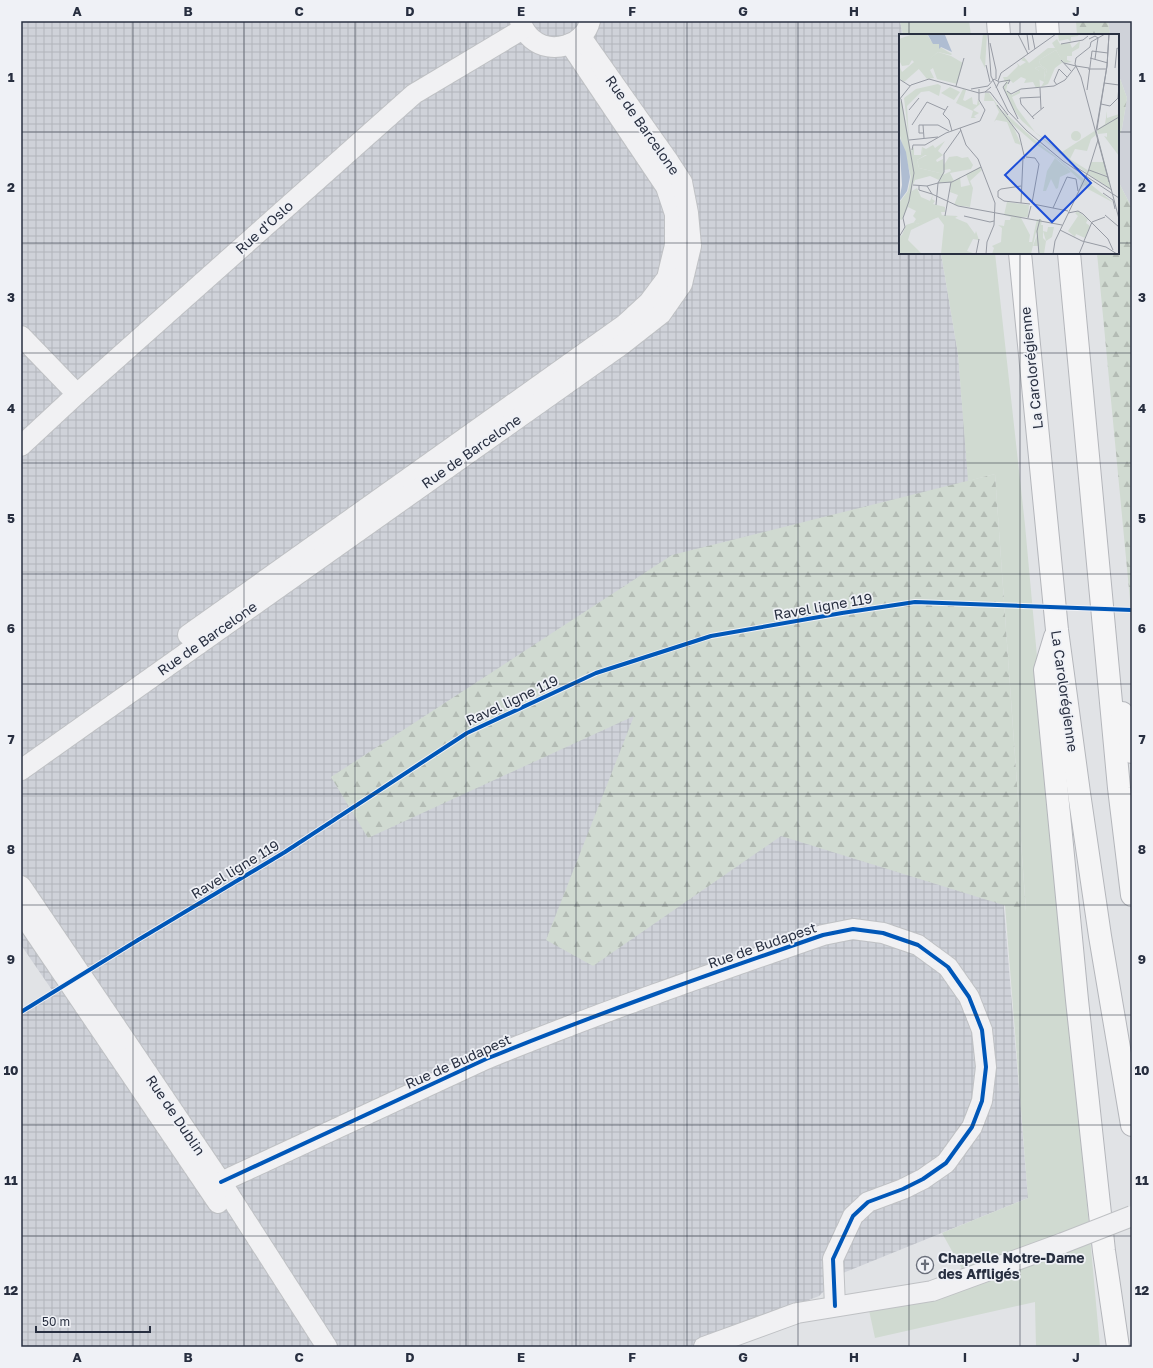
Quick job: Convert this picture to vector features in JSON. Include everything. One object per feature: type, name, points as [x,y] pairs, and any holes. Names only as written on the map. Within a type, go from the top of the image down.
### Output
[{"type":"highway","points":[[998,21],[999,34]]},
{"type":"highway","points":[[1047,21],[1048,34]]},
{"type":"highway","name":"La Carolorégienne","points":[[1020,254],[1057,630],[1097,914],[1132,1125]]},
{"type":"highway","points":[[1069,254],[1119,788],[1132,894]]},
{"type":"highway","points":[[1057,630],[1045,670],[1076,992],[1104,1251],[1118,1347]]},
{"type":"highway","points":[[1110,686],[1128,725],[1132,752]]},
{"type":"street","points":[[522,25],[532,39],[544,46],[557,47],[580,34]]},
{"type":"street","name":"Rue d'Oslo","points":[[21,446],[77,394],[414,94],[522,25]]},
{"type":"street","name":"Rue de Barcelone","points":[[21,753],[624,325],[649,302],[667,278],[675,245],[675,214],[666,187],[580,34]]},
{"type":"street","name":"Rue de Barcelone","points":[[21,770],[624,343],[661,314],[682,284],[691,246],[688,213],[682,182],[668,159],[580,34]]},
{"type":"street","points":[[21,336],[77,394]]},
{"type":"street","name":"Rue de Dublin","points":[[21,886],[221,1182],[327,1347]]},
{"type":"street","name":"Rue de Dublin","points":[[21,912],[314,1347]]},
{"type":"street","name":"Rue de Budapest","points":[[221,1182],[486,1059],[652,995],[823,935],[853,930],[883,933],[918,945],[948,967],[969,997],[982,1030],[986,1067],[982,1100],[972,1127],[946,1163],[923,1179],[903,1189],[868,1202],[853,1216],[833,1259],[834,1306]]},
{"type":"street","points":[[704,1347],[797,1313],[932,1291],[1132,1216]]},
{"type":"shaded area","points":[[21,21],[900,21],[903,34],[899,34],[899,254],[941,254],[958,354],[1028,1198],[843,1273],[819,1296],[688,1347],[21,1347],[21,1012],[54,993],[21,945]]},
{"type":"shaded area","points":[[1108,21],[1132,21],[1132,208],[1119,183],[1119,137],[1127,98],[1119,76],[1119,34],[1110,34]]},
{"type":"green space","points":[[900,21],[969,21],[971,34],[903,34]]},
{"type":"green space","points":[[1076,21],[1108,21],[1110,34],[1077,34]]},
{"type":"green space","points":[[1119,76],[1127,98],[1119,137]]},
{"type":"green space","points":[[1119,183],[1132,208],[1132,621],[1097,254],[1119,254]]},
{"type":"green space","points":[[941,254],[995,254],[1025,525],[1100,1347],[1036,1347],[1035,1302],[875,1338],[867,1301],[967,1278],[942,1233],[1028,1198],[1005,905],[1026,911],[995,474],[968,481],[958,354]]},
{"type":"green space","points":[[995,474],[1026,912],[781,836],[593,966],[546,940],[634,716],[368,838],[331,777],[672,555]]},
{"type":"cycle path","name":"Ravel ligne 119","points":[[21,1012],[285,852],[467,733],[596,673],[711,636],[915,602],[1132,610]]},
{"type":"cycle path","points":[[221,1182],[486,1059],[611,1010],[823,935],[853,929],[883,933],[918,945],[948,967],[969,997],[982,1030],[986,1067],[982,1101],[972,1127],[946,1163],[923,1179],[903,1189],[868,1202],[853,1216],[833,1259],[835,1306]]},
{"type":"place","name":"Chapelle Notre-Dame des Affligés","points":[[925,1265]]}]
